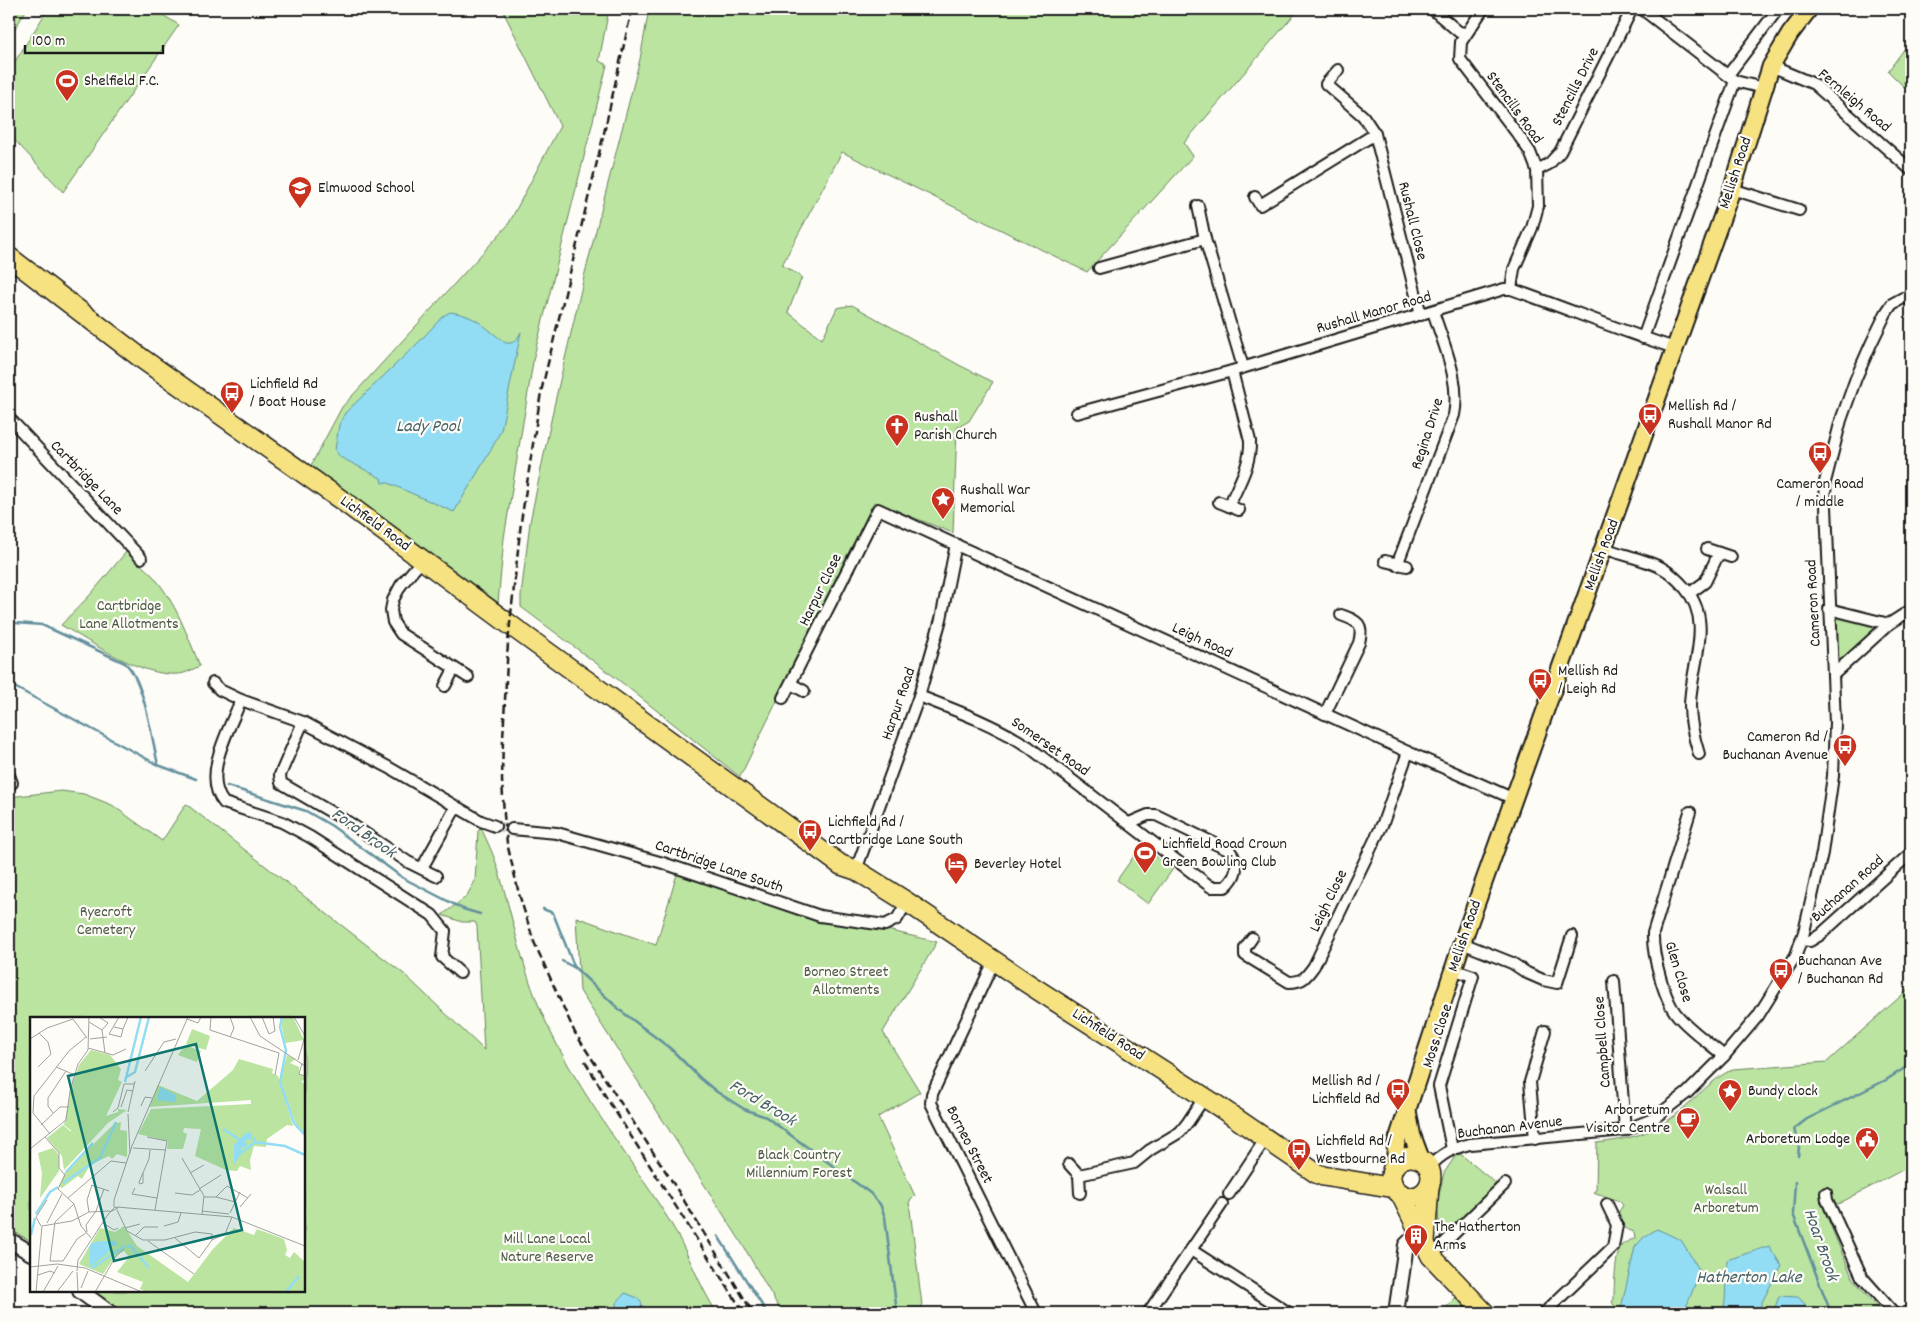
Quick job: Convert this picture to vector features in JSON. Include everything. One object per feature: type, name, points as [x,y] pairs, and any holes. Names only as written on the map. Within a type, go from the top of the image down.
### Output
[{"type":"highway","name":"Lichfield Road","points":[[9,257],[141,358],[423,559],[493,614],[841,865],[856,870],[907,902],[1323,1176],[1366,1184],[1395,1180]]},
{"type":"highway","points":[[1395,1180],[1409,1156],[1426,1170]]},
{"type":"highway","points":[[1395,1180],[1410,1197],[1416,1196],[1422,1194],[1426,1170]]},
{"type":"highway","points":[[1425,1245],[1426,1170]]},
{"type":"highway","points":[[1395,1180],[1425,1245],[1485,1313]]},
{"type":"main road","name":"Mellish Road","points":[[1395,1180],[1396,1144],[1462,943],[1732,189],[1763,88],[1771,66],[1790,34],[1810,9]]},
{"type":"main road","name":"Mellish Road","points":[[1407,1108],[1412,1136],[1426,1170]]},
{"type":"street","points":[[1432,9],[1459,32],[1465,33]]},
{"type":"street","name":"Stencills Road","points":[[1483,9],[1465,33],[1461,42],[1460,59],[1519,136],[1530,152],[1537,170],[1538,206],[1532,228],[1514,270],[1511,289]]},
{"type":"street","name":"Stencills Drive","points":[[1537,170],[1549,164],[1560,152],[1632,9]]},
{"type":"street","points":[[1642,9],[1731,78],[1763,88]]},
{"type":"street","name":"Mellish Road","points":[[1643,338],[1731,78],[1778,9]]},
{"type":"street","name":"Fernleigh Road","points":[[1771,66],[1814,84],[1911,170]]},
{"type":"street","name":"Rushall Close","points":[[1338,70],[1326,84],[1363,116],[1376,134],[1421,315]]},
{"type":"street","points":[[1255,197],[1260,205],[1376,134]]},
{"type":"street","points":[[1732,189],[1799,210]]},
{"type":"street","points":[[1198,206],[1205,239],[1244,367]]},
{"type":"street","points":[[1099,268],[1120,257],[1205,239]]},
{"type":"street","name":"Rushall Manor Road","points":[[1077,413],[1232,371],[1504,289],[1511,289]]},
{"type":"street","points":[[1511,289],[1675,348]]},
{"type":"street","name":"Cameron Road","points":[[1802,936],[1822,853],[1834,776],[1835,723],[1825,482],[1830,459],[1856,378],[1886,313],[1897,300],[1911,297]]},
{"type":"street","name":"Regina Drive","points":[[1385,561],[1402,566],[1454,415],[1457,394],[1433,311]]},
{"type":"street","points":[[1232,371],[1251,450],[1246,468],[1224,504],[1239,510]]},
{"type":"street","name":"Cartbridge Lane","points":[[9,418],[141,558]]},
{"type":"street","name":"Leigh Road","points":[[878,509],[1514,799]]},
{"type":"street","name":"Harpur Close","points":[[783,698],[878,509]]},
{"type":"street","name":"Harpur Road","points":[[856,870],[919,696],[941,619],[956,544]]},
{"type":"street","points":[[1604,548],[1661,568],[1677,579],[1690,593],[1699,617],[1701,632],[1690,706],[1694,740],[1698,754]]},
{"type":"street","points":[[1707,549],[1731,557]]},
{"type":"street","points":[[1690,593],[1705,582],[1719,554]]},
{"type":"street","points":[[423,559],[397,593],[391,610],[393,622],[401,634],[454,669],[468,676]]},
{"type":"street","points":[[1829,609],[1889,624]]},
{"type":"street","points":[[1833,675],[1889,624],[1911,610]]},
{"type":"street","points":[[1325,714],[1361,634],[1361,627],[1358,624],[1342,617]]},
{"type":"street","points":[[446,686],[454,669]]},
{"type":"street","points":[[212,683],[220,690],[241,700],[303,722],[388,767],[456,807],[495,826]]},
{"type":"street","points":[[791,684],[804,691]]},
{"type":"street","name":"Somerset Road","points":[[919,696],[1007,733],[1129,823],[1211,887],[1225,887],[1229,884],[1237,866],[1236,860],[1230,852],[1156,815],[1129,823]]},
{"type":"street","points":[[241,700],[217,764],[215,775],[218,795],[224,803],[282,822],[310,836],[432,915],[445,931],[442,957],[460,972]]},
{"type":"street","points":[[303,722],[280,775],[281,783],[348,822],[408,862],[436,876]]},
{"type":"street","points":[[1683,742],[1694,740]]},
{"type":"street","name":"Leigh Close","points":[[1252,938],[1245,948],[1245,955],[1289,982],[1304,980],[1314,966],[1383,823],[1408,752]]},
{"type":"street","points":[[422,868],[456,807]]},
{"type":"street","name":"Glen Close","points":[[1685,816],[1653,932],[1653,947],[1672,1009],[1679,1018],[1724,1056]]},
{"type":"street","name":"Cartbridge Lane South","points":[[512,829],[557,833],[663,863],[820,916],[885,924],[897,919],[907,902]]},
{"type":"street","name":"Buchanan Road","points":[[1802,936],[1810,941],[1820,935],[1911,853]]},
{"type":"street","points":[[1462,943],[1512,963],[1527,973],[1543,980],[1557,983],[1572,936]]},
{"type":"street","name":"Buchanan Avenue","points":[[1426,1170],[1442,1154],[1470,1144],[1626,1130],[1653,1119],[1671,1106],[1724,1056],[1758,1016],[1796,955],[1802,936]]},
{"type":"street","name":"Borneo Street","points":[[994,961],[932,1094],[931,1103],[1036,1313]]},
{"type":"street","name":"Moss Close","points":[[1452,1149],[1438,1086],[1473,976],[1461,972]]},
{"type":"street","name":"Campbell Close","points":[[1614,981],[1626,1130]]},
{"type":"street","points":[[1535,1139],[1530,1082],[1545,1031]]},
{"type":"street","points":[[1079,1175],[1127,1166],[1141,1159],[1150,1150],[1180,1132],[1204,1098]]},
{"type":"street","points":[[1229,1194],[1266,1138]]},
{"type":"street","points":[[1069,1164],[1079,1175],[1080,1193]]},
{"type":"street","points":[[1396,1313],[1406,1245],[1425,1245],[1505,1184]]},
{"type":"street","points":[[1826,1193],[1827,1200],[1862,1277],[1894,1313]]},
{"type":"street","points":[[1148,1313],[1222,1204]]},
{"type":"street","points":[[1544,1313],[1613,1247],[1617,1224],[1607,1204]]},
{"type":"street","points":[[9,1246],[30,1253]]},
{"type":"street","points":[[1191,1250],[1289,1313]]},
{"type":"street","points":[[81,1292],[110,1313]]},
{"type":"green space","points":[[9,9],[27,9],[9,38]]},
{"type":"green space","name":"Shelfield F.C.","points":[[48,9],[153,9],[179,25],[63,192],[9,134],[9,71]]},
{"type":"green space","points":[[502,9],[609,9],[599,61],[607,65],[534,356],[504,538],[498,603],[309,469],[342,407],[508,225],[560,126]]},
{"type":"green space","points":[[649,9],[1299,9],[1184,143],[1193,156],[1087,272],[842,152],[782,265],[802,277],[788,312],[822,339],[837,308],[852,305],[993,382],[969,421],[957,428],[953,533],[874,502],[740,777],[616,678],[521,607],[530,522],[554,406],[584,277],[640,59]]},
{"type":"green space","points":[[1911,40],[1911,94],[1888,71]]},
{"type":"green space","name":"Cartbridge Lane Allotments","points":[[126,552],[153,576],[161,586],[180,619],[200,666],[178,674],[149,670],[133,665],[61,625],[91,594]]},
{"type":"green space","points":[[1838,616],[1872,625],[1875,629],[1874,634],[1841,662],[1837,663],[1835,617]]},
{"type":"green space","points":[[61,791],[84,794],[112,805],[162,841],[186,804],[404,974],[484,1050],[477,926],[475,922],[462,922],[442,915],[466,897],[475,881],[478,831],[481,828],[496,864],[532,987],[551,1033],[582,1088],[669,1220],[717,1313],[125,1313],[92,1292],[305,1292],[305,1017],[30,1017],[30,1240],[9,1229],[9,797]]},
{"type":"green space","name":"Lichfield Road Crown Green Bowling Club","points":[[1141,846],[1173,869],[1148,904],[1117,880]]},
{"type":"green space","name":"Black Country Millennium Forest","points":[[677,874],[818,921],[883,929],[937,942],[883,1032],[920,1092],[878,1117],[915,1196],[909,1202],[923,1313],[782,1313],[741,1242],[580,991],[576,917],[656,945]]},
{"type":"green space","name":"Walsall Arboretum","points":[[1911,987],[1911,1168],[1910,1166],[1838,1204],[1831,1202],[1825,1205],[1824,1210],[1853,1279],[1882,1313],[1611,1313],[1616,1308],[1612,1302],[1614,1299],[1615,1272],[1619,1250],[1622,1245],[1635,1238],[1634,1232],[1619,1226],[1617,1215],[1623,1205],[1619,1201],[1593,1192],[1596,1190],[1597,1143],[1620,1140],[1660,1126],[1679,1112],[1711,1083],[1733,1069],[1827,1062]]},
{"type":"green space","points":[[1458,1152],[1499,1186],[1441,1246],[1437,1203],[1444,1173]]},
{"type":"green space","points":[[1457,1296],[1474,1313],[1441,1313]]},
{"type":"water","name":"Lady Pool","points":[[450,312],[468,316],[481,323],[506,343],[514,342],[521,332],[501,430],[454,512],[386,482],[382,483],[381,478],[340,457],[335,450],[339,425],[345,413],[419,342],[443,316]]},
{"type":"water","points":[[1657,1229],[1681,1240],[1700,1271],[1684,1313],[1620,1313],[1635,1247],[1644,1237]]},
{"type":"water","name":"Hatherton Lake","points":[[1769,1246],[1781,1265],[1758,1310],[1760,1313],[1722,1313],[1725,1302],[1727,1260]]},
{"type":"water","points":[[625,1293],[638,1298],[648,1313],[617,1313],[616,1303]]},
{"type":"water","name":"Hatherton Lake","points":[[1779,1296],[1798,1297],[1805,1304],[1805,1313],[1773,1313]]},
{"type":"waterway","points":[[9,619],[16,623],[42,625],[125,663],[132,671],[142,695],[158,765]]},
{"type":"waterway","name":"Ford Brook","points":[[9,684],[158,765],[196,779]]},
{"type":"waterway","name":"Ford Brook","points":[[227,786],[306,811],[332,826],[403,878],[463,909],[480,914]]},
{"type":"waterway","name":"Ford Brook","points":[[543,909],[553,913],[574,966]]},
{"type":"waterway","name":"Ford Brook","points":[[562,961],[575,968],[621,1011],[671,1049],[717,1092],[744,1109],[766,1117],[870,1193],[880,1204],[885,1217],[897,1313]]},
{"type":"waterway","name":"Hoar Brook","points":[[1798,1156],[1799,1147],[1794,1129],[1807,1119],[1886,1080],[1911,1064]]},
{"type":"waterway","name":"Hoar Brook","points":[[1795,1182],[1793,1214],[1831,1313]]},
{"type":"waterway","points":[[718,1236],[767,1313]]},
{"type":"tunnel","points":[[495,826],[512,829]]},
{"type":"railway","points":[[632,9],[541,392],[521,522],[508,642],[502,780],[504,815],[507,843],[519,894],[534,942],[575,1033],[670,1178],[753,1313]]},
{"type":"railway","points":[[585,1061],[744,1313]]},
{"type":"place","name":"Shelfield F.C.","points":[[67,102]]},
{"type":"place","name":"Elmwood School","points":[[300,209]]},
{"type":"place","name":"Lichfield Rd / Boat House","points":[[232,414]]},
{"type":"place","name":"Mellish Rd / Rushall Manor Rd","points":[[1650,436]]},
{"type":"place","name":"Rushall Parish Church","points":[[897,447]]},
{"type":"place","name":"Cameron Road / middle","points":[[1820,474]]},
{"type":"place","name":"Rushall War Memorial","points":[[943,520]]},
{"type":"place","name":"Mellish Rd / Leigh Rd","points":[[1540,701]]},
{"type":"place","name":"Cameron Rd / Buchanan Avenue","points":[[1845,767]]},
{"type":"place","name":"Lichfield Rd / Cartbridge Lane South","points":[[810,852]]},
{"type":"place","name":"Lichfield Road Crown Green Bowling Club","points":[[1145,874]]},
{"type":"place","name":"Beverley Hotel","points":[[956,885]]},
{"type":"place","name":"Buchanan Ave / Buchanan Rd","points":[[1781,991]]},
{"type":"place","name":"Mellish Rd / Lichfield Rd","points":[[1398,1111]]},
{"type":"place","name":"Bundy clock","points":[[1730,1112]]},
{"type":"place","name":"Arboretum Visitor Centre","points":[[1688,1140]]},
{"type":"place","name":"Arboretum Lodge","points":[[1867,1160]]},
{"type":"place","name":"Lichfield Rd / Westbourne Rd","points":[[1299,1171]]},
{"type":"place","name":"The Hatherton Arms","points":[[1416,1257]]},
{"type":"park label","name":"Ryecroft Cemetery","points":[[106,921]]},
{"type":"park label","name":"Borneo Street Allotments","points":[[846,981]]},
{"type":"park label","name":"Mill Lane Local Nature Reserve","points":[[547,1248]]}]
